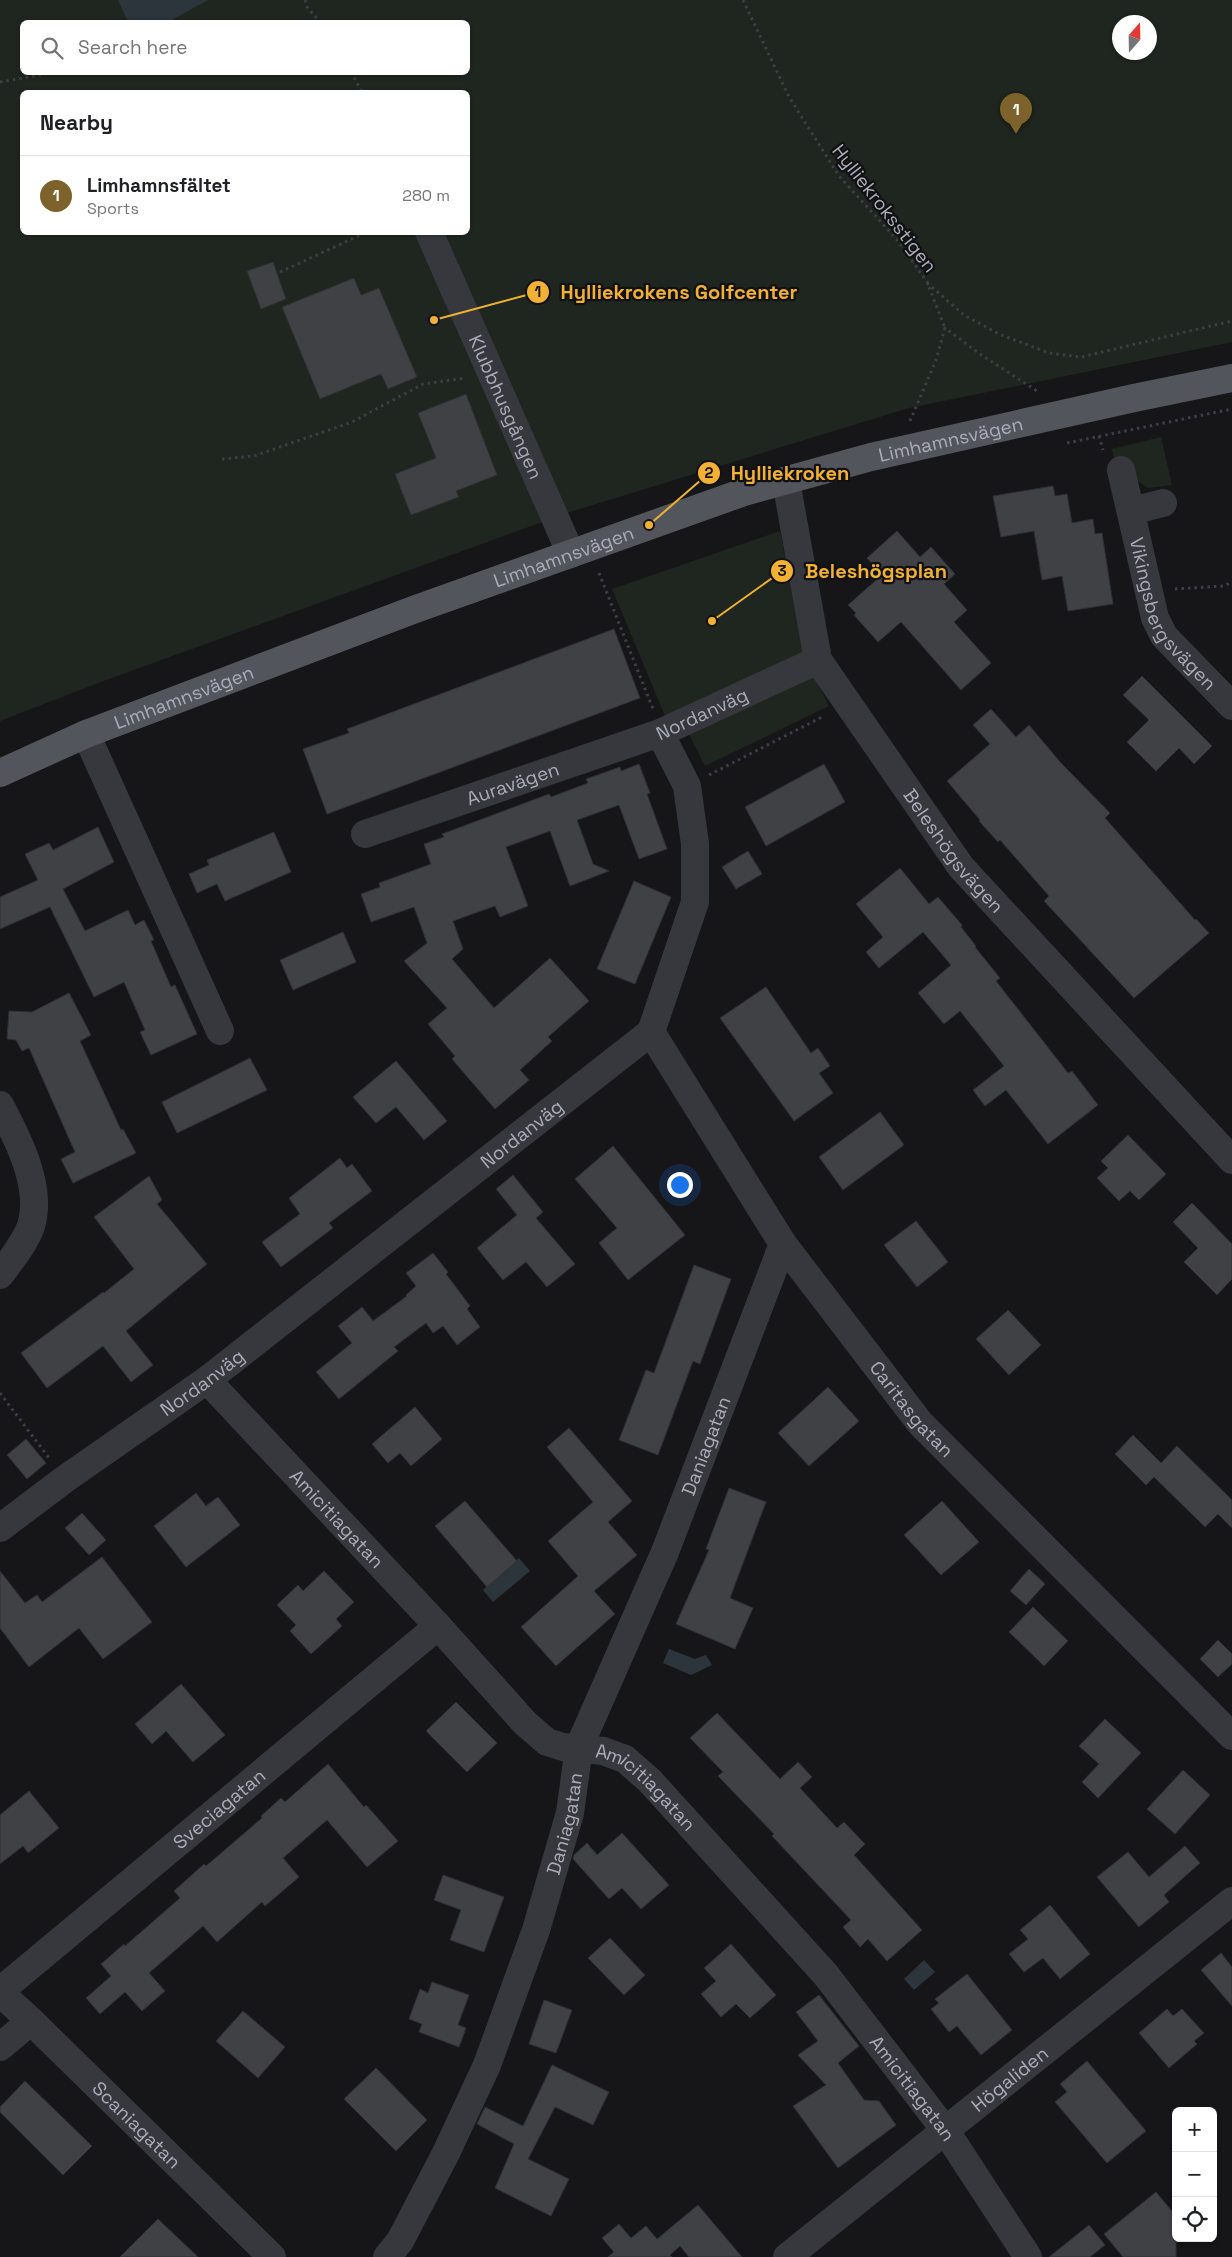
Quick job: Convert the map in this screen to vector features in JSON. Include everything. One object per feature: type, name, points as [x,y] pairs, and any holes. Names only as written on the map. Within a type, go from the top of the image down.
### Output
[{"type":"main road","name":"Limhamnsvägen","points":[[0,774],[86,734],[413,610],[678,514],[871,457],[1232,378]]},
{"type":"street","name":"Klubbhusgången","points":[[430,235],[571,554]]},
{"type":"street","name":"Vikingsbergsvägen","points":[[1121,470],[1155,618],[1164,636],[1232,706]]},
{"type":"street","name":"Beleshögsvägen","points":[[786,481],[818,660],[961,867],[1232,1160]]},
{"type":"street","name":"Vikingsbergsvägen","points":[[1131,511],[1163,503]]},
{"type":"street","name":"Nordanväg","points":[[0,1528],[65,1479],[207,1380],[651,1032],[695,902],[695,844],[687,786],[657,722],[818,660]]},
{"type":"street","name":"Auravägen","points":[[365,834],[657,722]]},
{"type":"street","points":[[86,734],[220,1031]]},
{"type":"street","name":"Caritasgatan","points":[[651,1032],[783,1244],[920,1423],[1232,1736]]},
{"type":"street","points":[[0,1105],[13,1129],[34,1186],[35,1206],[30,1227],[0,1275]]},
{"type":"street","name":"Daniagatan","points":[[387,2257],[405,2233],[446,2153],[487,2066],[536,1930],[570,1813],[579,1747],[665,1552],[783,1244]]},
{"type":"street","name":"Amicitiagatan","points":[[207,1380],[438,1626],[525,1723],[547,1742],[564,1747],[579,1747],[603,1751],[625,1759],[650,1781],[826,1975],[944,2130],[1028,2257]]},
{"type":"street","name":"Sveciagatan","points":[[0,1992],[438,1626]]},
{"type":"street","name":"Högaliden","points":[[787,2257],[1232,1901]]},
{"type":"street","name":"Scaniagatan","points":[[0,1992],[272,2257]]},
{"type":"street","points":[[0,2047],[31,2021]]},
{"type":"path","points":[[305,0],[307,7],[318,20]]},
{"type":"path","name":"Hylliekroksstigen","points":[[743,0],[789,97],[834,168],[899,242],[927,282],[945,328]]},
{"type":"path","points":[[0,82],[40,75]]},
{"type":"path","points":[[353,75],[361,90]]},
{"type":"path","points":[[280,272],[360,235]]},
{"type":"path","points":[[927,282],[964,315],[999,334],[1048,352],[1081,357],[1232,321]]},
{"type":"path","points":[[908,426],[936,360],[945,328],[1040,394]]},
{"type":"path","points":[[222,459],[254,456],[352,422],[423,384],[493,375]]},
{"type":"path","points":[[1060,444],[1232,409]]},
{"type":"path","points":[[599,572],[657,722]]},
{"type":"path","points":[[1149,590],[1224,586],[1232,582]]},
{"type":"path","points":[[687,786],[848,704]]},
{"type":"path","points":[[0,1393],[65,1479]]},
{"type":"shaded area","points":[[0,0],[1232,0],[1232,342],[909,408],[570,512],[98,683],[0,721]]},
{"type":"shaded area","points":[[118,0],[208,0],[172,20],[127,20]]},
{"type":"shaded area","points":[[1161,437],[1172,485],[1148,488],[1116,467],[1112,449]]},
{"type":"shaded area","points":[[780,531],[804,654],[665,716],[612,589]]},
{"type":"shaded area","points":[[812,672],[829,706],[705,766],[688,732]]},
{"type":"shaded area","points":[[519,1558],[530,1571],[493,1602],[483,1590]]},
{"type":"shaded area","points":[[669,1649],[695,1659],[706,1655],[712,1665],[691,1675],[663,1663]]},
{"type":"shaded area","points":[[924,1960],[935,1972],[914,1990],[904,1979]]},
{"type":"building","points":[[273,262],[286,299],[261,309],[247,271]]},
{"type":"building","points":[[354,278],[361,295],[379,288],[417,377],[388,389],[381,374],[320,399],[282,307]]},
{"type":"building","points":[[466,394],[497,475],[456,491],[459,497],[411,515],[395,474],[436,458],[418,413]]},
{"type":"building","points":[[1053,486],[1055,496],[1067,494],[1072,523],[1093,519],[1095,534],[1102,533],[1113,604],[1068,611],[1062,576],[1042,580],[1034,531],[1001,537],[993,496]]},
{"type":"building","points":[[897,531],[920,557],[931,547],[955,574],[944,584],[967,610],[954,622],[991,663],[961,690],[901,622],[878,642],[854,615],[856,613],[848,605],[882,575],[867,558]]},
{"type":"building","points":[[614,629],[640,698],[327,814],[303,749],[349,733],[347,729]]},
{"type":"building","points":[[1142,676],[1212,746],[1194,764],[1179,748],[1156,771],[1127,742],[1149,720],[1123,695]]},
{"type":"building","points":[[991,709],[1016,737],[1029,725],[1061,763],[1110,813],[1105,818],[1195,920],[1209,933],[1134,998],[1044,901],[1049,896],[1000,840],[998,842],[979,821],[947,781],[990,744],[973,725]]},
{"type":"building","points":[[639,764],[650,793],[647,794],[667,849],[639,859],[619,805],[577,820],[593,864],[609,871],[570,886],[550,831],[506,847],[528,906],[500,917],[495,906],[453,921],[463,949],[452,959],[494,1008],[550,958],[589,1001],[548,1037],[552,1041],[520,1070],[529,1080],[495,1109],[452,1059],[455,1056],[428,1024],[447,1008],[404,961],[427,943],[414,907],[371,922],[361,894],[380,887],[379,883],[431,864],[424,844],[444,837],[442,834],[549,794],[551,797],[588,783],[586,779],[620,767],[621,771]]},
{"type":"building","points":[[824,764],[845,802],[766,846],[745,807]]},
{"type":"building","points":[[98,827],[114,862],[63,889],[85,931],[128,910],[135,925],[144,920],[154,940],[151,941],[171,987],[175,985],[197,1034],[151,1055],[140,1032],[145,1030],[124,982],[94,997],[50,907],[0,929],[0,897],[38,880],[25,854],[49,843],[53,850]]},
{"type":"building","points":[[274,832],[291,872],[225,901],[217,884],[197,893],[189,874],[209,865],[207,860]]},
{"type":"building","points":[[748,851],[762,874],[736,889],[722,867]]},
{"type":"building","points":[[900,868],[929,904],[938,897],[962,925],[961,927],[975,947],[1000,978],[996,981],[1068,1073],[1072,1071],[1098,1105],[1048,1144],[1006,1090],[985,1106],[973,1090],[1004,1066],[960,1011],[944,1024],[918,993],[951,965],[923,932],[879,968],[866,952],[883,937],[856,904]]},
{"type":"building","points":[[634,881],[671,897],[635,984],[597,969]]},
{"type":"building","points":[[343,932],[356,962],[293,990],[280,960]]},
{"type":"building","points":[[766,987],[811,1053],[818,1048],[830,1066],[819,1073],[833,1093],[794,1121],[720,1018]]},
{"type":"building","points":[[69,993],[91,1035],[80,1041],[121,1130],[123,1129],[136,1153],[73,1183],[61,1159],[75,1152],[29,1048],[22,1051],[16,1040],[7,1039],[9,1011],[32,1012]]},
{"type":"building","points":[[250,1058],[267,1090],[177,1133],[162,1102]]},
{"type":"building","points":[[396,1061],[447,1121],[424,1140],[396,1107],[376,1123],[353,1097]]},
{"type":"building","points":[[880,1112],[904,1145],[843,1190],[819,1157]]},
{"type":"building","points":[[1128,1135],[1166,1174],[1139,1200],[1130,1191],[1119,1201],[1097,1178],[1108,1168],[1101,1161]]},
{"type":"building","points":[[613,1146],[685,1235],[628,1280],[599,1243],[617,1228],[575,1179]]},
{"type":"building","points":[[340,1158],[347,1168],[352,1164],[372,1191],[329,1223],[333,1228],[281,1267],[262,1242],[300,1214],[289,1198]]},
{"type":"building","points":[[513,1175],[543,1212],[536,1218],[575,1264],[547,1287],[526,1262],[503,1280],[477,1248],[517,1215],[496,1189]]},
{"type":"building","points":[[149,1176],[162,1200],[157,1204],[207,1264],[126,1331],[153,1365],[131,1382],[103,1346],[47,1388],[21,1353],[134,1269],[94,1217]]},
{"type":"building","points":[[1192,1203],[1232,1244],[1232,1279],[1217,1295],[1184,1262],[1198,1248],[1173,1222]]},
{"type":"building","points":[[916,1221],[948,1262],[917,1287],[884,1245]]},
{"type":"building","points":[[433,1253],[470,1306],[467,1309],[480,1327],[457,1345],[443,1326],[433,1333],[426,1323],[394,1347],[398,1351],[339,1399],[316,1372],[352,1343],[338,1326],[362,1307],[373,1321],[407,1296],[416,1286],[406,1273]]},
{"type":"building","points":[[694,1265],[731,1279],[700,1364],[693,1361],[658,1455],[619,1440],[646,1370],[654,1373]]},
{"type":"building","points":[[1008,1310],[1041,1345],[1009,1375],[976,1339]]},
{"type":"building","points":[[828,1387],[859,1421],[809,1466],[778,1433]]},
{"type":"building","points":[[415,1407],[442,1439],[411,1466],[400,1453],[388,1463],[372,1444]]},
{"type":"building","points":[[569,1428],[632,1501],[608,1522],[637,1555],[594,1591],[615,1614],[556,1666],[521,1627],[578,1576],[548,1541],[593,1502],[547,1447]]},
{"type":"building","points":[[1133,1435],[1161,1463],[1177,1446],[1232,1500],[1232,1528],[1218,1514],[1205,1527],[1154,1477],[1146,1485],[1115,1454]]},
{"type":"building","points":[[26,1439],[46,1463],[27,1479],[7,1455]]},
{"type":"building","points":[[729,1488],[766,1502],[730,1598],[753,1608],[735,1649],[676,1624],[709,1550],[706,1549]]},
{"type":"building","points":[[196,1493],[206,1506],[218,1497],[240,1525],[186,1567],[154,1526]]},
{"type":"building","points":[[465,1501],[517,1561],[487,1587],[435,1526]]},
{"type":"building","points":[[942,1501],[979,1542],[941,1575],[904,1535]]},
{"type":"building","points":[[82,1513],[106,1540],[89,1555],[65,1528]]},
{"type":"building","points":[[102,1557],[152,1622],[103,1659],[79,1628],[29,1667],[0,1628],[0,1571],[25,1603],[37,1595],[42,1602]]},
{"type":"building","points":[[1029,1569],[1045,1584],[1026,1605],[1010,1591]]},
{"type":"building","points":[[324,1571],[354,1602],[336,1619],[342,1626],[311,1654],[290,1631],[296,1625],[277,1605],[298,1585],[303,1591]]},
{"type":"building","points":[[1033,1607],[1068,1641],[1044,1666],[1009,1632]]},
{"type":"building","points":[[1218,1640],[1232,1654],[1232,1664],[1218,1677],[1200,1659]]},
{"type":"building","points":[[181,1684],[225,1735],[193,1762],[166,1731],[152,1744],[135,1724]]},
{"type":"building","points":[[456,1702],[497,1743],[467,1772],[426,1731]]},
{"type":"building","points":[[717,1713],[780,1779],[798,1762],[812,1777],[800,1788],[837,1828],[844,1822],[865,1844],[854,1855],[922,1930],[887,1961],[868,1939],[860,1947],[843,1927],[851,1920],[772,1836],[774,1834],[718,1776],[723,1772],[690,1738]]},
{"type":"building","points":[[1105,1719],[1141,1753],[1098,1798],[1082,1782],[1099,1764],[1079,1746]]},
{"type":"building","points":[[328,1764],[364,1807],[366,1805],[398,1841],[367,1867],[327,1820],[283,1858],[299,1877],[265,1906],[262,1902],[217,1942],[203,1926],[149,1973],[165,1991],[142,2011],[125,1992],[100,2014],[86,1998],[111,1976],[101,1964],[124,1944],[125,1946],[180,1898],[174,1891],[204,1864],[206,1866],[262,1818],[261,1816],[281,1798],[285,1802]]},
{"type":"building","points":[[1183,1770],[1210,1795],[1175,1834],[1147,1809]]},
{"type":"building","points":[[29,1791],[59,1828],[28,1853],[23,1846],[0,1864],[0,1815]]},
{"type":"building","points":[[622,1833],[669,1885],[641,1909],[622,1888],[609,1899],[573,1859],[574,1855],[587,1843],[597,1855]]},
{"type":"building","points":[[1185,1846],[1200,1863],[1164,1895],[1169,1902],[1139,1927],[1097,1877],[1128,1852],[1149,1877]]},
{"type":"building","points":[[443,1875],[504,1897],[484,1952],[450,1940],[461,1910],[434,1900]]},
{"type":"building","points":[[1050,1905],[1090,1954],[1060,1979],[1043,1958],[1024,1972],[1009,1954],[1028,1939],[1020,1930]]},
{"type":"building","points":[[610,1938],[645,1975],[624,1995],[588,1958]]},
{"type":"building","points":[[731,1944],[776,1995],[750,2018],[736,2004],[721,2017],[701,1994],[716,1981],[704,1968]]},
{"type":"building","points":[[1221,1953],[1232,1967],[1232,2006],[1201,1970]]},
{"type":"building","points":[[967,1974],[1012,2030],[981,2055],[957,2026],[949,2032],[931,2009],[939,2003],[935,1999]]},
{"type":"building","points":[[432,1982],[469,1995],[458,2025],[466,2028],[459,2047],[419,2032],[422,2024],[409,2019],[420,1989],[428,1993]]},
{"type":"building","points":[[819,1995],[859,2046],[838,2063],[864,2100],[879,2101],[896,2125],[838,2168],[793,2106],[826,2085],[798,2055],[818,2041],[796,2012]]},
{"type":"building","points":[[544,2000],[572,2010],[556,2053],[529,2044]]},
{"type":"building","points":[[1167,2009],[1173,2016],[1182,2009],[1204,2033],[1194,2041],[1197,2044],[1169,2068],[1139,2033]]},
{"type":"building","points":[[243,2011],[285,2047],[258,2078],[216,2041]]},
{"type":"building","points":[[1087,2061],[1146,2131],[1107,2163],[1055,2102],[1067,2092],[1060,2084]]},
{"type":"building","points":[[552,2065],[609,2092],[593,2125],[555,2107],[528,2159],[569,2179],[551,2216],[495,2188],[514,2144],[477,2124],[485,2107],[523,2126]]},
{"type":"building","points":[[376,2068],[427,2120],[396,2151],[344,2099]]},
{"type":"building","points":[[25,2081],[92,2146],[63,2175],[0,2112],[0,2107]]},
{"type":"building","points":[[1156,2192],[1172,2211],[1172,2242],[1176,2242],[1176,2257],[1123,2257],[1104,2234]]},
{"type":"building","points":[[698,2205],[742,2257],[689,2257],[680,2246],[670,2255],[672,2257],[608,2257],[614,2252],[602,2238],[619,2224],[631,2238],[646,2226],[657,2239]]},
{"type":"building","points":[[158,2219],[198,2257],[120,2257]]},
{"type":"building","points":[[1089,2225],[1105,2245],[1090,2257],[1049,2257]]},
{"type":"place","name":"Limhamnsfältet","points":[[1016,134]]},
{"type":"place","name":"Hylliekrokens Golfcenter","points":[[434,320]]},
{"type":"place","name":"Hylliekroken","points":[[649,525]]},
{"type":"place","name":"Beleshögsplan","points":[[712,621]]}]
